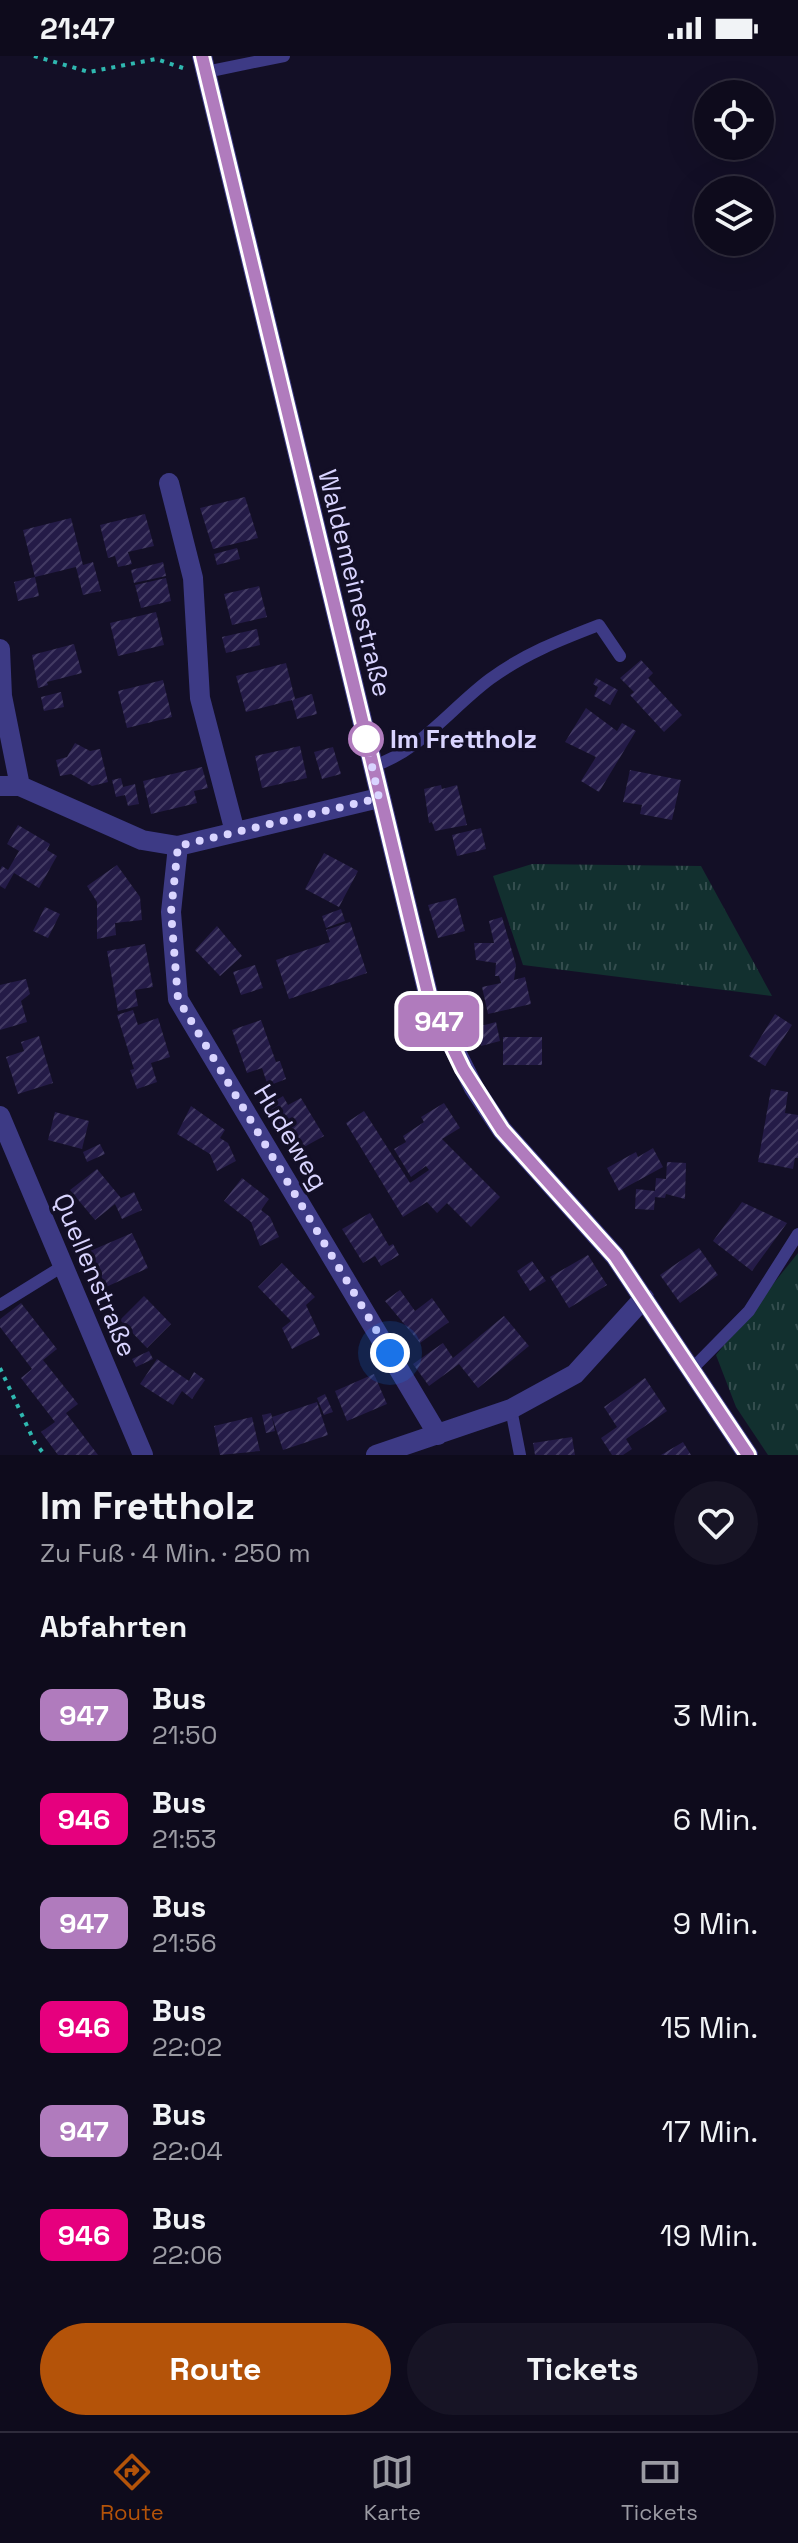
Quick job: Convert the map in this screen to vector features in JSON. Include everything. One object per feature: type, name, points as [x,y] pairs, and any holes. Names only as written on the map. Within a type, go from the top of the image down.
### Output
[{"type":"street","name":"Waldemeinestraße","points":[[204,64],[429,998],[453,1050],[502,1130],[577,1211],[644,1298],[748,1455]]},
{"type":"street","points":[[169,483],[193,578],[200,698],[235,832]]},
{"type":"street","points":[[0,649],[10,786],[142,840],[178,846],[379,798]]},
{"type":"street","name":"Hudeweg","points":[[178,846],[171,912],[178,999],[438,1435]]},
{"type":"street","name":"Quellenstraße","points":[[0,1116],[143,1455]]},
{"type":"street","points":[[376,1455],[511,1409],[575,1374],[644,1298]]},
{"type":"lane","points":[[204,64],[284,56]]},
{"type":"lane","points":[[373,766],[395,759],[488,680],[529,652],[599,625],[620,656]]},
{"type":"lane","points":[[691,1370],[749,1311],[798,1234]]},
{"type":"lane","points":[[0,1305],[63,1266]]},
{"type":"lane","points":[[511,1409],[520,1455]]},
{"type":"path","points":[[34,56],[89,72],[156,59],[204,64]]},
{"type":"path","points":[[0,1368],[35,1443],[45,1455]]},
{"type":"green space","points":[[532,864],[701,866],[772,996],[523,965],[493,876]]},
{"type":"green space","points":[[798,1253],[798,1455],[768,1455],[736,1407],[716,1355]]},
{"type":"building","points":[[245,497],[258,538],[213,549],[200,508]]},
{"type":"building","points":[[145,514],[154,546],[128,552],[132,564],[118,567],[115,556],[108,558],[100,525]]},
{"type":"building","points":[[71,518],[83,565],[93,562],[101,591],[83,595],[76,567],[35,577],[23,530]]},
{"type":"building","points":[[237,548],[240,559],[217,565],[214,554]]},
{"type":"building","points":[[163,562],[166,576],[134,583],[131,570]]},
{"type":"building","points":[[35,577],[39,596],[18,601],[14,582]]},
{"type":"building","points":[[166,578],[171,601],[141,608],[135,585]]},
{"type":"building","points":[[259,586],[267,617],[232,625],[224,594]]},
{"type":"building","points":[[156,612],[164,645],[118,656],[110,623]]},
{"type":"building","points":[[257,629],[260,645],[226,653],[222,637]]},
{"type":"building","points":[[74,644],[82,673],[47,682],[48,685],[38,688],[32,655]]},
{"type":"building","points":[[641,660],[653,673],[648,678],[682,715],[664,732],[630,695],[634,692],[620,678]]},
{"type":"building","points":[[286,663],[295,699],[312,694],[317,714],[297,719],[292,700],[246,712],[236,676]]},
{"type":"building","points":[[596,678],[618,690],[610,705],[594,696],[598,687],[593,684]]},
{"type":"building","points":[[163,680],[172,717],[127,728],[118,691]]},
{"type":"building","points":[[61,692],[64,707],[44,711],[41,697]]},
{"type":"building","points":[[586,708],[617,731],[622,723],[636,731],[599,792],[581,781],[596,757],[565,742]]},
{"type":"building","points":[[75,743],[90,751],[100,749],[108,782],[92,786],[71,774],[60,776],[56,760],[67,757]]},
{"type":"building","points":[[300,746],[307,778],[262,788],[255,756]]},
{"type":"building","points":[[333,747],[341,774],[322,779],[314,752]]},
{"type":"building","points":[[202,767],[208,788],[194,791],[197,803],[151,814],[143,781]]},
{"type":"building","points":[[630,770],[681,780],[672,820],[640,814],[642,805],[623,802]]},
{"type":"building","points":[[121,778],[123,787],[135,784],[139,804],[128,806],[125,795],[116,797],[112,780]]},
{"type":"building","points":[[441,785],[442,789],[457,785],[467,825],[435,831],[432,822],[429,823],[424,789]]},
{"type":"building","points":[[18,825],[50,844],[47,850],[57,856],[39,888],[14,873],[5,889],[0,886],[2,866],[8,870],[19,851],[7,844]]},
{"type":"building","points":[[481,828],[486,849],[457,856],[452,835]]},
{"type":"building","points":[[324,853],[358,871],[339,907],[305,889]]},
{"type":"building","points":[[117,865],[140,897],[142,920],[115,923],[116,935],[97,939],[97,902],[87,886]]},
{"type":"building","points":[[456,898],[465,931],[438,938],[428,905]]},
{"type":"building","points":[[45,907],[60,914],[48,938],[33,931]]},
{"type":"building","points":[[341,909],[345,921],[326,928],[322,916]]},
{"type":"building","points":[[502,917],[516,965],[514,980],[525,977],[531,1004],[488,1014],[482,987],[501,983],[499,976],[495,976],[496,963],[476,960],[474,943],[494,943],[489,921]]},
{"type":"building","points":[[350,922],[367,973],[289,999],[276,960],[330,942],[326,930]]},
{"type":"building","points":[[217,926],[242,956],[220,976],[195,950]]},
{"type":"building","points":[[145,944],[153,987],[135,990],[138,1006],[118,1011],[107,951]]},
{"type":"building","points":[[255,965],[263,988],[241,995],[233,972]]},
{"type":"building","points":[[26,979],[30,994],[21,1001],[27,1022],[0,1030],[0,985]]},
{"type":"building","points":[[133,1010],[138,1025],[158,1018],[170,1057],[151,1063],[157,1082],[137,1089],[117,1015]]},
{"type":"building","points":[[775,1014],[792,1025],[765,1066],[749,1056]]},
{"type":"building","points":[[261,1020],[276,1062],[280,1061],[286,1079],[268,1086],[262,1068],[247,1073],[232,1030]]},
{"type":"building","points":[[496,1022],[500,1041],[481,1046],[477,1027]]},
{"type":"building","points":[[39,1036],[53,1083],[18,1094],[6,1057],[24,1051],[21,1042]]},
{"type":"building","points":[[503,1037],[542,1037],[542,1065],[503,1065]]},
{"type":"building","points":[[771,1089],[788,1092],[785,1113],[798,1115],[798,1158],[795,1158],[793,1169],[758,1162]]},
{"type":"building","points":[[283,1096],[288,1105],[301,1098],[324,1136],[295,1152],[269,1105]]},
{"type":"building","points":[[444,1103],[460,1128],[442,1139],[500,1197],[471,1227],[447,1203],[437,1213],[427,1202],[403,1217],[346,1123],[364,1111],[410,1183],[429,1170],[426,1166],[411,1177],[394,1149],[406,1142],[403,1136],[424,1122],[421,1117]]},
{"type":"building","points":[[191,1106],[225,1130],[220,1138],[228,1143],[236,1161],[217,1171],[210,1154],[177,1134]]},
{"type":"building","points":[[55,1112],[89,1121],[82,1149],[48,1140]]},
{"type":"building","points":[[100,1144],[105,1154],[87,1162],[83,1152]]},
{"type":"building","points":[[653,1148],[663,1167],[619,1191],[607,1168],[636,1152],[638,1157]]},
{"type":"building","points":[[667,1162],[686,1163],[685,1199],[666,1194],[665,1198],[655,1197],[654,1210],[635,1209],[636,1189],[655,1191],[656,1178],[666,1179]]},
{"type":"building","points":[[97,1169],[121,1198],[134,1192],[142,1210],[122,1219],[115,1204],[95,1220],[70,1190]]},
{"type":"building","points":[[242,1178],[269,1199],[261,1210],[270,1217],[279,1237],[260,1246],[251,1222],[224,1201]]},
{"type":"building","points":[[742,1202],[787,1223],[752,1271],[713,1241]]},
{"type":"building","points":[[370,1213],[389,1246],[393,1244],[399,1255],[381,1266],[375,1256],[363,1263],[342,1229]]},
{"type":"building","points":[[132,1233],[148,1268],[106,1287],[90,1251]]},
{"type":"building","points":[[699,1248],[718,1275],[680,1303],[660,1275]]},
{"type":"building","points":[[588,1255],[607,1285],[569,1308],[550,1277]]},
{"type":"building","points":[[532,1261],[546,1281],[530,1291],[517,1271]]},
{"type":"building","points":[[282,1263],[315,1297],[306,1305],[320,1335],[292,1349],[282,1328],[291,1321],[258,1287]]},
{"type":"building","points":[[400,1290],[415,1311],[432,1298],[449,1322],[420,1343],[385,1301]]},
{"type":"building","points":[[144,1296],[171,1324],[147,1348],[120,1320]]},
{"type":"building","points":[[21,1303],[57,1349],[43,1360],[78,1404],[66,1413],[98,1455],[58,1455],[41,1432],[55,1422],[21,1378],[32,1369],[0,1327],[0,1319]]},
{"type":"building","points":[[504,1316],[529,1346],[478,1388],[459,1364],[429,1386],[413,1364],[443,1343],[453,1358]]},
{"type":"building","points":[[149,1351],[153,1359],[136,1367],[132,1359]]},
{"type":"building","points":[[157,1359],[189,1381],[194,1372],[205,1380],[192,1399],[182,1391],[173,1405],[140,1384]]},
{"type":"building","points":[[374,1374],[387,1404],[347,1421],[335,1391]]},
{"type":"building","points":[[645,1378],[667,1411],[626,1439],[632,1449],[623,1455],[612,1455],[601,1438],[617,1427],[604,1407]]},
{"type":"building","points":[[325,1394],[333,1412],[324,1415],[317,1398]]},
{"type":"building","points":[[317,1402],[328,1435],[283,1450],[272,1417]]},
{"type":"building","points":[[271,1413],[275,1431],[266,1433],[262,1415]]},
{"type":"building","points":[[252,1417],[260,1451],[220,1455],[214,1426]]},
{"type":"building","points":[[572,1437],[575,1455],[535,1455],[533,1443]]},
{"type":"building","points":[[683,1442],[691,1455],[661,1455]]},
{"type":"bus line","name":"947","points":[[202,56],[429,998],[463,1069],[502,1130],[615,1256],[748,1455]]},
{"type":"place","name":"Im Frettholz","points":[[366,739]]},
{"type":"route","points":[[366,739],[379,798],[178,846],[171,912],[178,999],[390,1353]]}]
